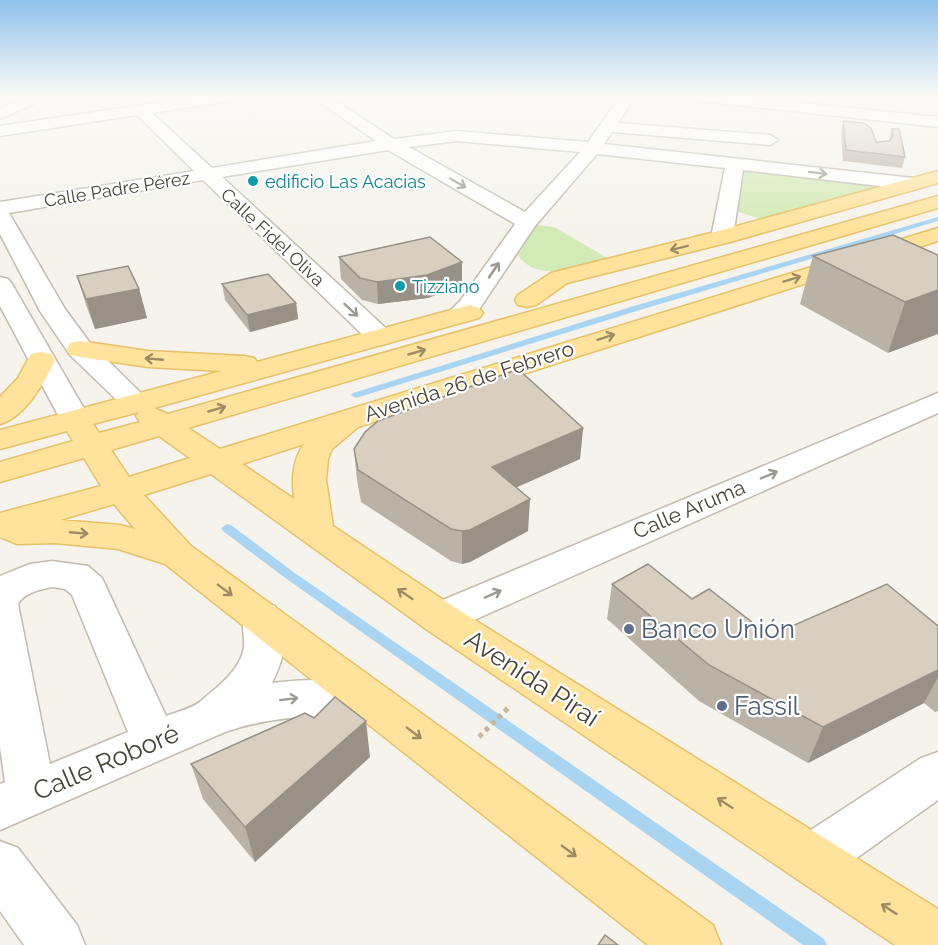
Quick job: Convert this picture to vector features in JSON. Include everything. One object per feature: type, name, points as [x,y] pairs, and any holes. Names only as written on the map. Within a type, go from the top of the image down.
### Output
[{"type":"main road","points":[[527,300],[560,278],[722,237],[938,177]]},
{"type":"main road","points":[[0,440],[458,316],[527,300],[579,293],[938,191]]},
{"type":"main road","name":"Avenida 26 de Febrero","points":[[0,472],[938,202]]},
{"type":"main road","points":[[758,227],[835,220]]},
{"type":"main road","name":"Avenida 26 de Febrero","points":[[0,525],[121,491],[938,234]]},
{"type":"main road","points":[[80,349],[148,359],[276,365]]},
{"type":"main road","points":[[0,415],[31,381],[40,360]]},
{"type":"main road","name":"Avenida Piraí","points":[[135,402],[161,425],[440,618],[938,941]]},
{"type":"main road","points":[[318,534],[311,489],[310,464],[315,450],[325,438],[350,418]]},
{"type":"main road","points":[[75,419],[121,491],[178,555],[693,945]]},
{"type":"main road","points":[[0,532],[55,531],[120,537],[178,555]]},
{"type":"street","name":"Calle Fidel Oliva","points":[[172,141],[380,338]]},
{"type":"street","points":[[387,141],[526,222]]},
{"type":"street","name":"Calle Padre Pérez","points":[[0,208],[410,141]]},
{"type":"street","name":"Calle Padre Pérez","points":[[525,141],[913,184]]},
{"type":"street","points":[[458,316],[469,306],[526,222],[598,141]]},
{"type":"street","points":[[722,237],[735,163]]},
{"type":"street","points":[[0,215],[53,311],[80,349],[135,402]]},
{"type":"street","points":[[0,284],[11,330],[40,360],[75,419]]},
{"type":"street","name":"Calle Aruma","points":[[440,618],[938,402]]},
{"type":"street","points":[[0,601],[8,588],[30,578],[52,574],[75,576],[88,588],[155,741]]},
{"type":"street","points":[[0,607],[15,801]]},
{"type":"street","name":"Calle Roboré","points":[[212,717],[241,694],[259,667],[266,640],[261,617]]},
{"type":"street","name":"Calle Roboré","points":[[15,801],[212,717],[254,705],[295,698],[335,698],[375,704]]},
{"type":"street","points":[[812,859],[938,773]]},
{"type":"street","points":[[0,866],[57,945]]},
{"type":"path","points":[[476,741],[513,702]]},
{"type":"green space","points":[[741,167],[875,184],[879,187],[764,220],[733,210]]},
{"type":"green space","points":[[536,225],[554,227],[609,259],[560,270],[536,269],[526,264],[518,255]]},
{"type":"building","points":[[845,141],[902,141],[905,157],[846,150]]},
{"type":"building","points":[[893,235],[938,255],[938,290],[905,302],[813,256]]},
{"type":"building","points":[[430,237],[462,262],[427,275],[377,282],[360,278],[339,257]]},
{"type":"building","points":[[128,266],[139,289],[86,299],[77,276]]},
{"type":"building","points":[[268,274],[296,303],[247,315],[222,284]]},
{"type":"building","points":[[518,369],[583,428],[492,467],[530,499],[470,530],[462,531],[451,529],[358,470],[354,449],[365,432],[378,421]]},
{"type":"building","points":[[648,564],[692,599],[709,589],[770,636],[887,584],[938,626],[938,670],[823,727],[709,665],[612,584]]},
{"type":"building","points":[[335,697],[366,721],[245,827],[191,764],[305,713],[314,718]]},
{"type":"building","points":[[605,935],[618,945],[598,945]]},
{"type":"waterway","points":[[356,395],[637,308],[938,219]]},
{"type":"waterway","points":[[227,528],[288,574],[818,945]]},
{"type":"place","name":"edificio Las Acacias","points":[[253,181]]},
{"type":"place","name":"Tizziano","points":[[400,286]]},
{"type":"place","name":"Banco Unión","points":[[629,629]]},
{"type":"place","name":"Fassil","points":[[722,706]]}]
